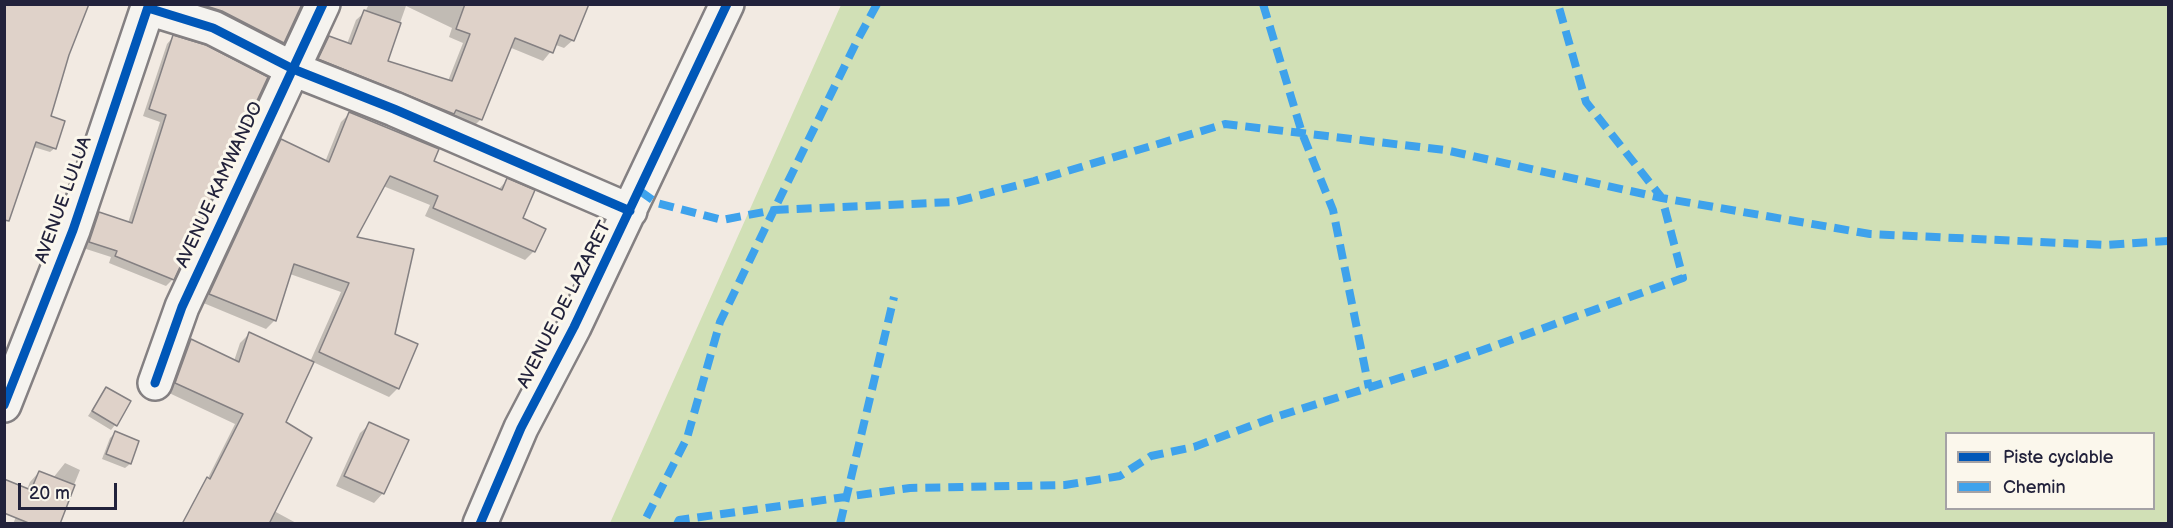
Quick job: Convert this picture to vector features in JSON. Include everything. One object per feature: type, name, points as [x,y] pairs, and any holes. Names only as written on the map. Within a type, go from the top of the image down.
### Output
[{"type":"street","name":"AVENUE KAMWANDO","points":[[154,383],[182,307],[323,4]]},
{"type":"street","name":"AVENUE DE LAZARET","points":[[480,524],[521,428],[574,327],[727,4]]},
{"type":"street","points":[[149,6],[213,28],[293,69],[630,211]]},
{"type":"street","name":"AVENUE LULUA","points":[[4,405],[73,230],[149,6]]},
{"type":"green space","points":[[841,5],[2168,5],[2168,523],[610,523]]},
{"type":"building","points":[[4,4],[89,4],[69,55],[51,116],[65,121],[56,149],[36,142],[9,221],[4,220]]},
{"type":"building","points":[[200,4],[302,4],[284,43],[222,11]]},
{"type":"building","points":[[465,4],[589,4],[574,41],[560,35],[553,53],[515,38],[482,120],[456,110],[454,114],[318,59],[329,36],[351,44],[364,10],[401,23],[388,61],[452,81],[470,34],[456,29]]},
{"type":"building","points":[[173,35],[206,45],[268,77],[174,280],[115,256],[117,251],[89,242],[99,212],[132,223],[166,115],[149,109]]},
{"type":"building","points":[[349,112],[439,149],[434,161],[502,190],[507,178],[535,190],[523,218],[546,229],[535,252],[433,208],[438,196],[390,176],[357,237],[414,249],[395,334],[418,344],[399,389],[319,352],[349,283],[294,264],[276,321],[209,294],[281,139],[329,162]]},
{"type":"building","points":[[249,332],[314,362],[286,422],[312,438],[269,524],[182,524],[207,477],[210,479],[243,414],[175,383],[191,339],[239,362]]},
{"type":"building","points":[[106,387],[131,401],[117,426],[92,411]]},
{"type":"building","points":[[369,422],[409,440],[384,494],[344,476]]},
{"type":"building","points":[[115,431],[139,441],[131,464],[106,454]]},
{"type":"building","points":[[39,471],[75,485],[60,524],[31,524],[4,513],[4,479],[31,490]]},
{"type":"marked path","points":[[877,4],[774,210],[954,202],[1034,181],[1225,124],[1445,150],[1662,198],[1870,234],[2106,245],[2168,241]]},
{"type":"marked path","points":[[1263,4],[1302,133],[1333,210],[1369,388]]},
{"type":"marked path","points":[[677,524],[679,520],[910,488],[1065,485],[1120,476],[1151,456],[1194,447],[1272,418],[1441,365],[1683,278],[1662,198],[1586,102],[1558,4]]},
{"type":"marked path","points":[[640,191],[657,203],[722,220],[774,210],[720,322],[687,438],[643,524]]},
{"type":"marked path","points":[[840,524],[894,297]]},
{"type":"cycle path","points":[[4,405],[73,230],[149,4]]},
{"type":"cycle path","points":[[155,383],[182,307],[323,4]]},
{"type":"cycle path","points":[[480,524],[521,428],[574,327],[727,4]]},
{"type":"cycle path","points":[[148,8],[213,28],[293,69],[394,109],[630,211]]}]
